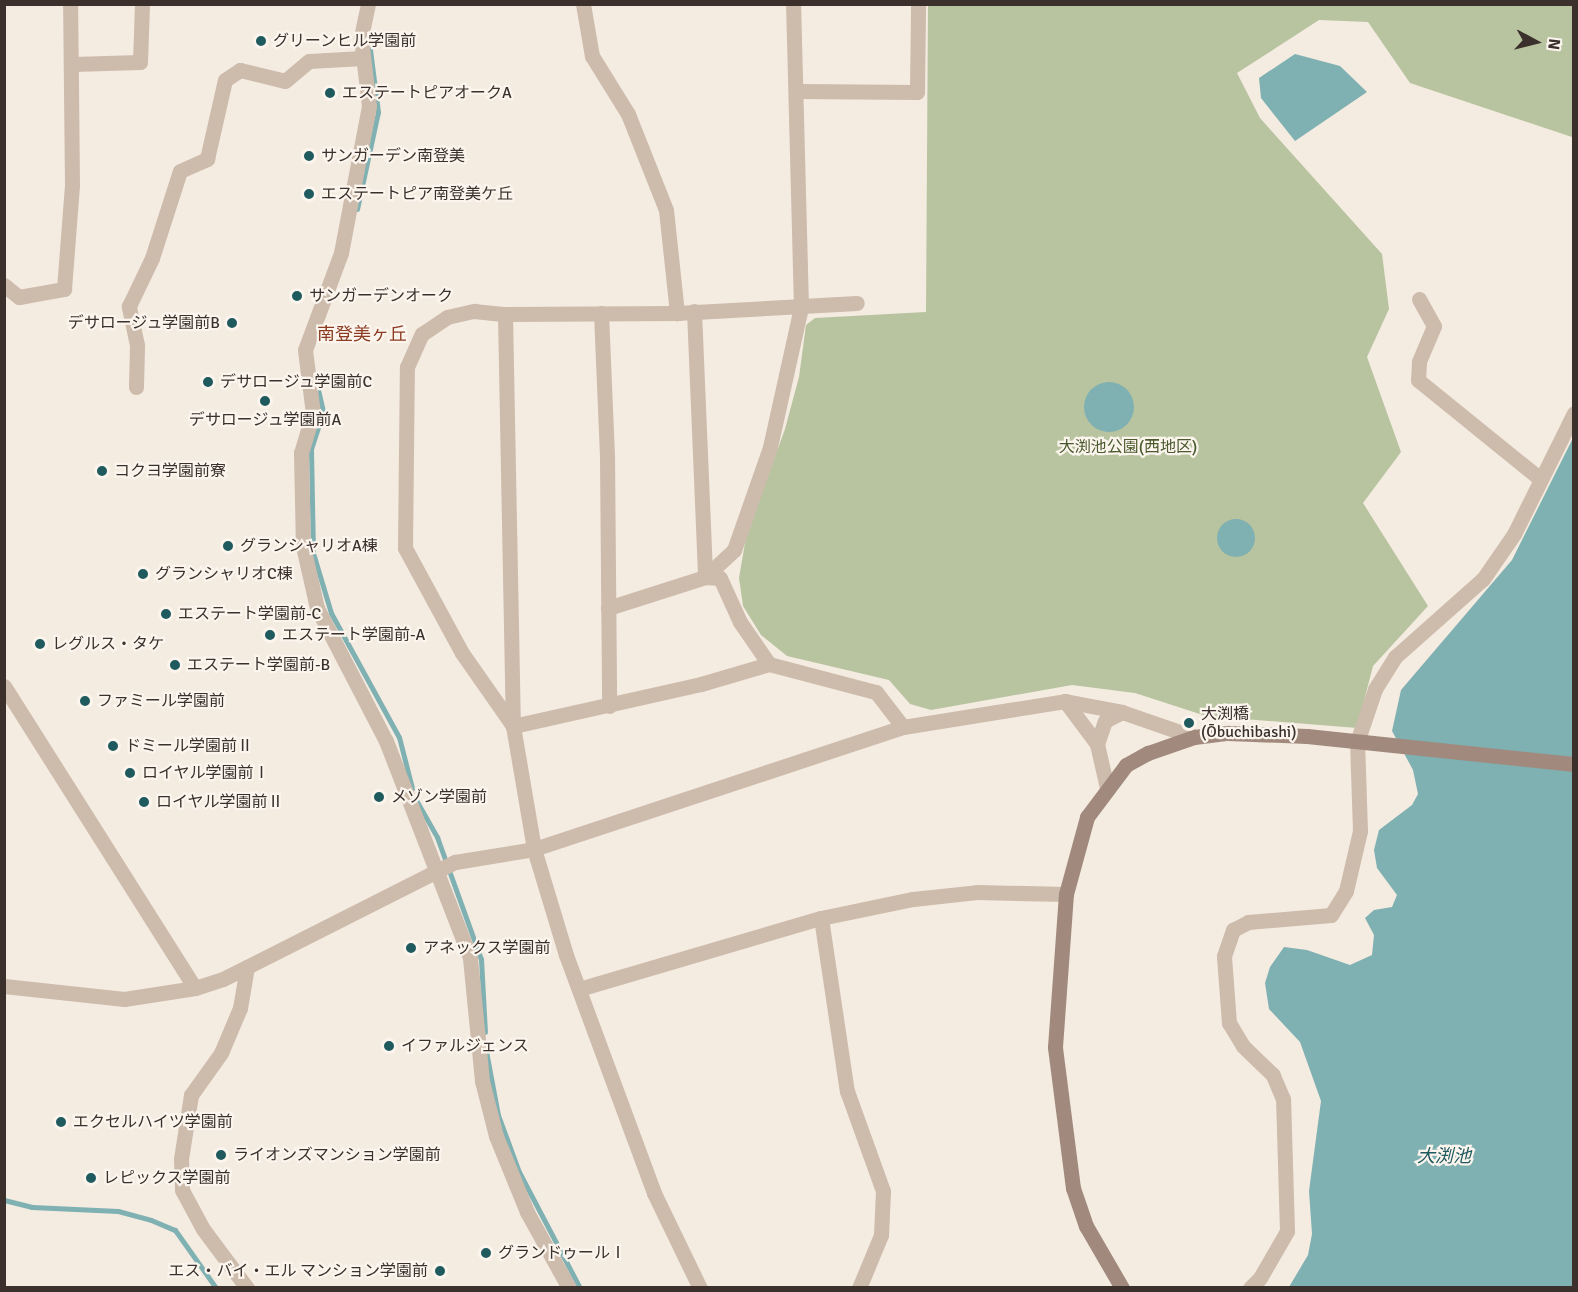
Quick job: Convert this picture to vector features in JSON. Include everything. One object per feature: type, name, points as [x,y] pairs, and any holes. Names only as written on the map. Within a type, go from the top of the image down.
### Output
[{"type":"street","points":[[4,285],[20,297],[64,289],[72,184],[73,64],[70,4]]},
{"type":"street","points":[[73,64],[140,62],[142,4]]},
{"type":"street","points":[[368,4],[361,38],[369,106],[341,253],[305,350],[313,413],[301,453],[303,546],[317,608],[386,741],[445,867],[470,958],[482,1081],[496,1136],[527,1212],[569,1287]]},
{"type":"street","points":[[583,4],[592,56],[628,114],[666,210],[677,313]]},
{"type":"street","points":[[608,608],[705,577],[734,550],[770,447],[801,308],[798,91],[793,4]]},
{"type":"street","points":[[798,91],[917,92],[918,4]]},
{"type":"street","points":[[136,387],[137,345],[129,306],[152,258],[180,171],[207,159],[225,80],[240,70],[285,81],[309,61],[363,58]]},
{"type":"street","points":[[1419,299],[1434,326],[1419,362],[1418,380],[1539,478]]},
{"type":"street","points":[[513,726],[462,653],[405,548],[407,368],[422,334],[447,317],[474,311],[505,314],[677,313],[801,308],[857,303]]},
{"type":"street","points":[[694,311],[705,577]]},
{"type":"street","points":[[601,313],[609,706]]},
{"type":"street","points":[[505,314],[513,726],[534,849],[579,989],[654,1193],[700,1287]]},
{"type":"street","points":[[1250,1287],[1260,1278],[1287,1230],[1283,1099],[1274,1076],[1243,1046],[1229,1023],[1224,956],[1233,930],[1248,922],[1331,915],[1346,891],[1360,831],[1357,742],[1375,688],[1395,657],[1483,579],[1514,534],[1539,478],[1574,412]]},
{"type":"street","points":[[705,577],[720,579],[740,622],[769,664]]},
{"type":"street","points":[[513,726],[609,706],[769,664],[876,692],[903,726]]},
{"type":"street","points":[[4,686],[195,988]]},
{"type":"street","points":[[4,986],[124,999],[195,988],[247,967],[445,867],[534,849],[903,726],[1065,700],[1122,712],[1194,737]]},
{"type":"street","points":[[1065,700],[1097,744],[1107,788]]},
{"type":"street","points":[[1097,744],[1105,722],[1122,712]]},
{"type":"street","points":[[1122,1287],[1086,1226],[1073,1188],[1054,1047],[1066,894],[1087,817],[1126,765],[1148,753],[1194,737],[1266,733],[1574,764]]},
{"type":"street","points":[[579,989],[821,918],[913,899],[977,892],[1066,894]]},
{"type":"street","points":[[821,918],[847,1091],[884,1191],[882,1235],[859,1287]]},
{"type":"street","points":[[247,967],[240,1008],[221,1053],[191,1095],[181,1159],[182,1190],[193,1210],[247,1287]]},
{"type":"green space","name":"大渕池公園(西地区)","points":[[928,5],[1573,5],[1572,137],[1410,83],[1368,22],[1319,20],[1237,73],[1260,118],[1382,254],[1389,309],[1367,357],[1401,452],[1363,503],[1428,606],[1373,666],[1357,728],[1206,716],[1135,693],[1072,685],[931,710],[910,704],[889,680],[787,656],[761,635],[743,606],[739,578],[746,537],[785,429],[799,377],[806,325],[815,318],[926,312]]},
{"type":"water","points":[[1295,54],[1340,66],[1367,92],[1295,141],[1261,98],[1259,78]]},
{"type":"water","points":[[1104,382],[1114,382],[1127,389],[1134,402],[1134,412],[1127,425],[1114,432],[1104,432],[1095,428],[1088,421],[1084,412],[1084,402],[1088,393],[1095,386]]},
{"type":"water","name":"大渕池","points":[[1573,438],[1573,1287],[1289,1287],[1308,1255],[1312,1234],[1309,1191],[1321,1101],[1300,1042],[1269,1009],[1265,983],[1270,967],[1284,947],[1307,950],[1350,965],[1372,955],[1374,935],[1365,918],[1374,910],[1392,907],[1397,895],[1377,868],[1374,850],[1379,830],[1412,805],[1418,794],[1413,770],[1392,731],[1401,690],[1512,560]]},
{"type":"water","points":[[1236,519],[1249,525],[1255,538],[1249,551],[1236,557],[1223,551],[1217,538],[1223,525]]},
{"type":"waterway","points":[[357,209],[378,112],[369,42]]},
{"type":"waterway","points":[[316,381],[323,412],[311,450],[313,553],[331,613],[399,737],[412,788]]},
{"type":"waterway","points":[[416,800],[437,837],[481,959],[485,1032]]},
{"type":"waterway","points":[[486,1051],[498,1115],[519,1172],[580,1288]]},
{"type":"waterway","points":[[4,1200],[32,1207],[118,1211],[151,1220],[175,1230],[216,1288]]},
{"type":"place","name":"グリーンヒル学園前","points":[[261,41]]},
{"type":"place","name":"エステートピアオークA","points":[[330,93]]},
{"type":"place","name":"サンガーデン南登美","points":[[309,156]]},
{"type":"place","name":"エステートピア南登美ケ丘","points":[[309,194]]},
{"type":"place","name":"サンガーデンオーク","points":[[297,296]]},
{"type":"place","name":"デサロージュ学園前B","points":[[232,323]]},
{"type":"place","name":"デサロージュ学園前C","points":[[208,382]]},
{"type":"place","name":"デサロージュ学園前A","points":[[265,401]]},
{"type":"place","name":"コクヨ学園前寮","points":[[102,471]]},
{"type":"place","name":"グランシャリオA棟","points":[[228,546]]},
{"type":"place","name":"グランシャリオC棟","points":[[143,574]]},
{"type":"place","name":"エステート学園前-C","points":[[166,614]]},
{"type":"place","name":"エステート学園前-A","points":[[270,635]]},
{"type":"place","name":"レグルス・タケ","points":[[40,644]]},
{"type":"place","name":"エステート学園前-B","points":[[175,665]]},
{"type":"place","name":"ファミール学園前","points":[[85,701]]},
{"type":"place","name":"大渕橋 (Ōbuchibashi)","points":[[1189,723]]},
{"type":"place","name":"ドミール学園前Ⅱ","points":[[113,746]]},
{"type":"place","name":"ロイヤル学園前Ⅰ","points":[[130,773]]},
{"type":"place","name":"メゾン学園前","points":[[379,797]]},
{"type":"place","name":"ロイヤル学園前Ⅱ","points":[[144,802]]},
{"type":"place","name":"アネックス学園前","points":[[411,948]]},
{"type":"place","name":"イファルジェンス","points":[[389,1046]]},
{"type":"place","name":"エクセルハイツ学園前","points":[[61,1122]]},
{"type":"place","name":"ライオンズマンション学園前","points":[[221,1155]]},
{"type":"place","name":"レピックス学園前","points":[[91,1178]]},
{"type":"place","name":"グランドゥールⅠ","points":[[486,1253]]},
{"type":"place","name":"エス・バイ・エル マンション学園前","points":[[440,1271]]},
{"type":"district","name":"南登美ヶ丘","points":[[362,334]]}]
